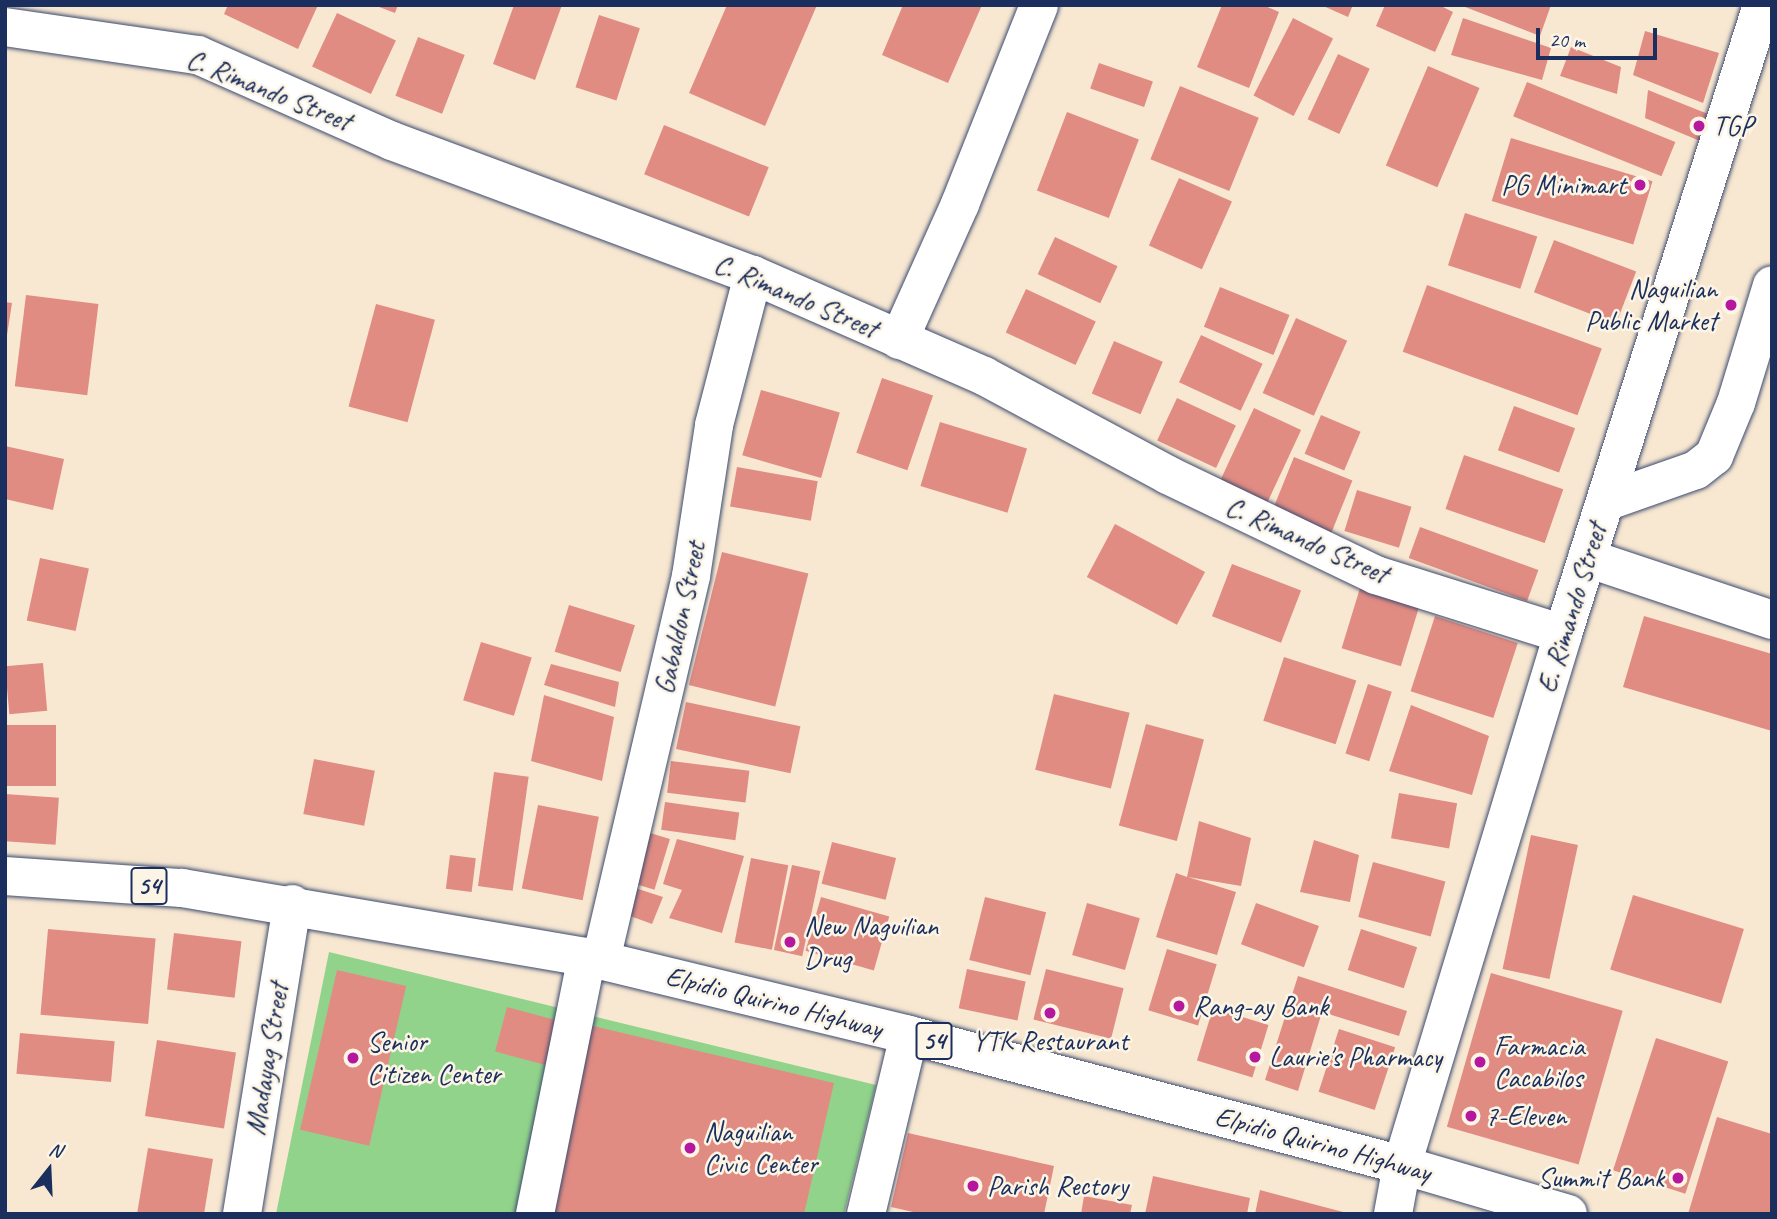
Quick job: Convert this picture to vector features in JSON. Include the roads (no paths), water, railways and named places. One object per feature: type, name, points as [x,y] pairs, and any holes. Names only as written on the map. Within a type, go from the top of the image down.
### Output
[{"type":"main road","points":[[899,340],[960,204],[1039,5]]},
{"type":"main road","name":"E. Rimando Street","points":[[1393,1214],[1402,1165],[1563,634],[1762,5]]},
{"type":"main road","name":"C. Rimando Street","points":[[5,27],[198,55],[392,141],[753,275],[984,376],[1168,475],[1376,575],[1563,634]]},
{"type":"main road","name":"Gabaldon Street","points":[[535,1214],[594,958],[691,576],[715,425],[753,275]]},
{"type":"main road","points":[[1605,502],[1696,470],[1714,456],[1736,403],[1772,285]]},
{"type":"main road","points":[[1587,558],[1772,620]]},
{"type":"main road","name":"Elpidio Quirino Highway","points":[[5,876],[182,888],[292,904],[594,958],[909,1035],[1402,1165],[1568,1214]]},
{"type":"main road","name":"Madayag Street","points":[[242,1214],[292,904]]},
{"type":"main road","points":[[866,1214],[909,1035]]},
{"type":"place","name":"TGP","points":[[1699,126]]},
{"type":"place","name":"PG Minimart","points":[[1640,185]]},
{"type":"place","name":"Naguilian Public Market","points":[[1731,305]]},
{"type":"place","name":"New Naguilian Drug","points":[[790,942]]},
{"type":"place","name":"Rang-ay Bank","points":[[1179,1006]]},
{"type":"place","name":"YTK Restaurant","points":[[1050,1013]]},
{"type":"place","name":"Laurie's Pharmacy","points":[[1255,1057]]},
{"type":"place","name":"Senior Citizen Center","points":[[353,1058]]},
{"type":"place","name":"Farmacia Cacabilos","points":[[1480,1062]]},
{"type":"place","name":"7-Eleven","points":[[1471,1116]]},
{"type":"place","name":"Naguilian Civic Center","points":[[690,1148]]},
{"type":"place","name":"Summit Bank","points":[[1678,1178]]},
{"type":"place","name":"Parish Rectory","points":[[973,1186]]}]
